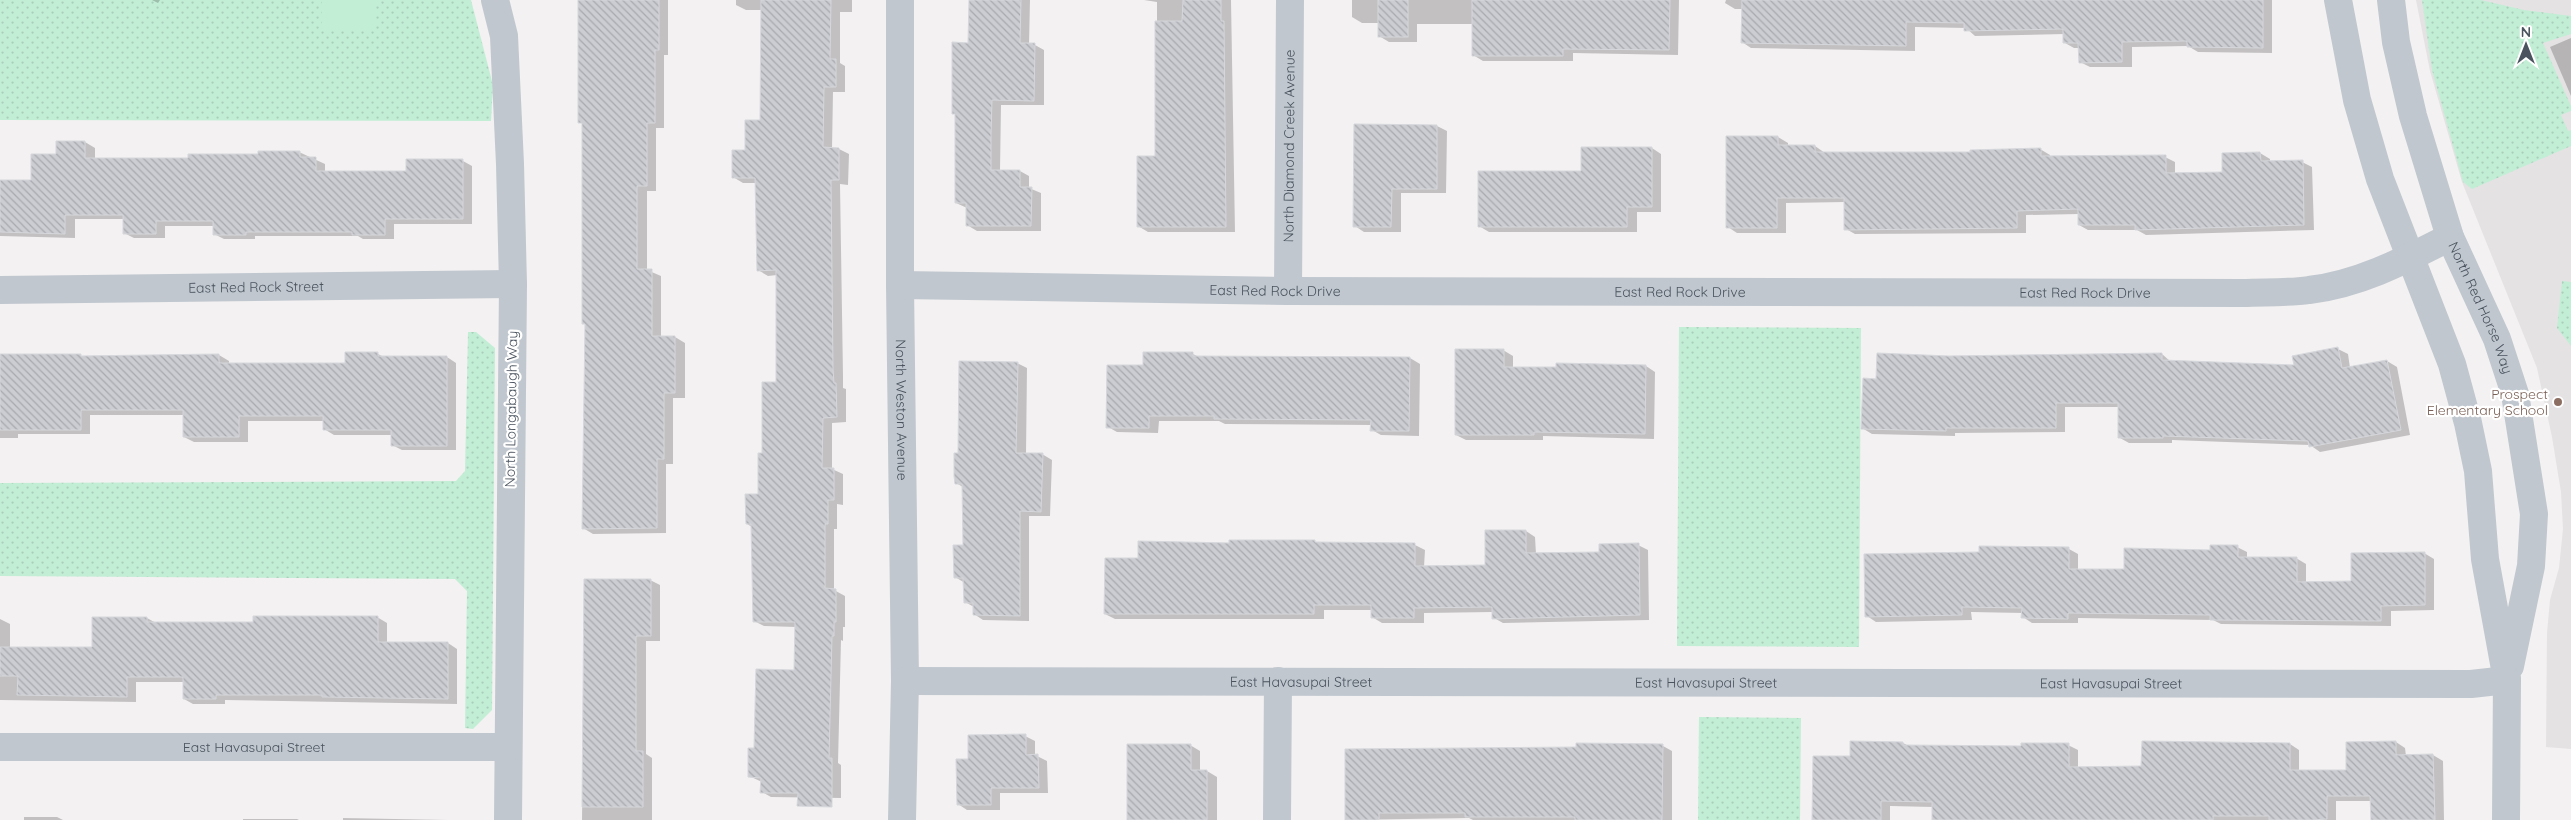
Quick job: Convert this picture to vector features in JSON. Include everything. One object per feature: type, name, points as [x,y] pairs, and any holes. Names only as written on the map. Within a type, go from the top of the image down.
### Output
[{"type":"street","name":"North Longabaugh Way","points":[[495,0],[504,36],[513,284],[508,820]]},
{"type":"street","name":"North Weston Avenue","points":[[900,0],[900,285],[905,681],[902,820]]},
{"type":"street","name":"North Diamond Creek Avenue","points":[[1288,291],[1290,0]]},
{"type":"street","name":"North Red Horse Way","points":[[2338,0],[2357,100],[2380,179],[2452,364],[2468,423],[2478,471],[2485,559],[2507,680],[2506,820]]},
{"type":"street","name":"North Red Horse Way","points":[[2391,0],[2396,42],[2413,116],[2450,236],[2497,339],[2515,394],[2534,514],[2531,566],[2507,680]]},
{"type":"street","name":"East Red Rock Drive","points":[[900,285],[1288,291],[2243,293],[2309,290],[2347,282],[2410,258],[2450,236]]},
{"type":"street","name":"East Red Rock Street","points":[[0,290],[513,284]]},
{"type":"street","name":"East Havasupai Street","points":[[905,681],[2471,684],[2507,680]]},
{"type":"street","points":[[1276,820],[1278,681]]},
{"type":"street","name":"East Havasupai Street","points":[[0,747],[508,747]]},
{"type":"shaded area","name":"Prospect Elementary School","points":[[2416,0],[2571,0],[2571,749],[2546,747],[2547,633],[2550,600],[2559,568],[2563,529],[2561,492],[2552,437],[2537,368],[2462,182],[2430,71]]},
{"type":"green space","points":[[0,0],[471,0],[493,85],[491,121],[0,120]]},
{"type":"green space","points":[[322,0],[376,0],[376,30],[322,30]]},
{"type":"green space","points":[[2422,0],[2481,0],[2524,10],[2571,16],[2571,34],[2543,43],[2571,106],[2571,111],[2561,115],[2568,131],[2571,130],[2571,146],[2472,189],[2463,182],[2432,70]]},
{"type":"green space","points":[[2562,281],[2571,282],[2571,346],[2557,328]]},
{"type":"green space","points":[[1679,327],[1861,328],[1859,647],[1677,646]]},
{"type":"green space","points":[[468,332],[476,332],[495,348],[492,710],[473,729],[465,728],[467,591],[455,579],[0,576],[0,483],[456,481],[465,471]]},
{"type":"green space","points":[[1699,717],[1801,718],[1800,820],[1698,820]]},
{"type":"building","points":[[578,0],[659,0],[659,50],[655,50],[655,123],[647,123],[647,186],[637,186],[637,269],[652,269],[652,336],[675,336],[675,393],[664,393],[664,459],[657,459],[657,528],[582,529],[585,324],[582,324],[582,123],[578,123]]},
{"type":"building","points":[[761,0],[831,0],[830,59],[836,59],[836,87],[824,87],[823,147],[839,148],[839,180],[831,180],[833,369],[834,383],[836,383],[837,417],[823,418],[822,468],[834,468],[834,500],[828,500],[828,524],[825,524],[825,588],[836,589],[836,622],[834,622],[834,636],[832,636],[829,758],[832,758],[832,807],[797,806],[798,793],[760,793],[761,778],[748,777],[748,748],[754,748],[756,669],[794,670],[795,622],[753,622],[751,524],[746,524],[745,494],[758,494],[758,453],[762,453],[762,382],[776,382],[776,270],[757,271],[755,178],[732,178],[732,150],[745,150],[745,120],[760,120]]},
{"type":"building","points":[[969,0],[1021,0],[1020,43],[1035,43],[1034,101],[992,100],[991,136],[991,170],[1020,170],[1020,187],[1032,187],[1031,226],[966,226],[966,203],[955,203],[955,114],[952,114],[952,42],[968,43]]},
{"type":"building","points":[[1183,0],[1221,0],[1221,21],[1224,21],[1226,227],[1137,227],[1137,156],[1155,156],[1155,21],[1182,21]]},
{"type":"building","points":[[1378,0],[1408,0],[1408,37],[1378,37]]},
{"type":"building","points":[[1472,0],[1670,0],[1669,50],[1563,49],[1563,56],[1472,56]]},
{"type":"building","points":[[1742,0],[2263,0],[2263,48],[2187,47],[2187,41],[2122,42],[2122,62],[2079,63],[2078,43],[2063,43],[2063,29],[1964,31],[1964,23],[1906,22],[1906,46],[1741,43]]},
{"type":"building","points":[[1354,124],[1437,125],[1437,189],[1392,189],[1391,227],[1353,227]]},
{"type":"building","points":[[1726,136],[1778,136],[1778,145],[1815,145],[1815,152],[1970,152],[1970,150],[2041,148],[2041,156],[2166,155],[2166,173],[2222,172],[2222,153],[2260,152],[2261,161],[2303,160],[2304,225],[2135,230],[2135,225],[2078,225],[2078,209],[2017,211],[2017,228],[1844,230],[1844,198],[1777,198],[1777,228],[1726,228]]},
{"type":"building","points":[[56,141],[85,141],[85,158],[188,158],[188,154],[258,154],[258,151],[300,151],[300,157],[316,157],[316,171],[406,171],[406,159],[463,159],[463,219],[385,219],[385,235],[352,235],[352,232],[246,232],[246,235],[213,235],[213,221],[156,221],[156,234],[123,234],[123,215],[65,215],[65,234],[0,232],[0,180],[31,180],[31,154],[56,154]]},
{"type":"building","points":[[1581,147],[1652,147],[1652,207],[1627,207],[1627,227],[1478,227],[1478,171],[1581,171]]},
{"type":"building","points":[[2338,347],[2342,368],[2387,360],[2401,430],[2309,447],[2308,441],[2163,436],[2163,438],[2118,438],[2118,403],[2056,403],[2056,428],[1946,428],[1946,431],[1861,429],[1863,378],[1876,379],[1877,353],[1948,356],[2162,353],[2162,360],[2294,365],[2292,356]]},
{"type":"building","points":[[1455,349],[1504,349],[1504,367],[1556,367],[1556,363],[1646,365],[1645,434],[1534,432],[1534,435],[1455,435]]},
{"type":"building","points":[[345,352],[378,352],[378,356],[447,356],[447,446],[391,446],[391,430],[323,430],[323,416],[239,416],[239,437],[183,437],[183,410],[81,410],[81,430],[0,430],[0,354],[81,354],[81,356],[219,354],[219,363],[345,363]]},
{"type":"building","points":[[1143,352],[1193,352],[1193,356],[1410,357],[1409,431],[1370,431],[1371,420],[1214,419],[1214,416],[1149,416],[1149,428],[1106,428],[1107,365],[1143,365]]},
{"type":"building","points":[[959,361],[1018,362],[1016,453],[1043,453],[1041,512],[1020,511],[1020,616],[973,615],[973,603],[964,603],[963,578],[954,578],[953,545],[963,545],[962,484],[955,484],[954,476],[954,453],[958,453]]},
{"type":"building","points":[[1485,530],[1526,530],[1526,553],[1599,552],[1599,544],[1639,543],[1640,615],[1492,619],[1492,607],[1414,608],[1414,618],[1371,618],[1371,605],[1314,605],[1314,614],[1104,614],[1105,558],[1138,558],[1138,541],[1229,543],[1229,540],[1315,540],[1315,542],[1415,543],[1415,566],[1485,565]]},
{"type":"building","points":[[2210,545],[2238,545],[2238,557],[2297,557],[2297,582],[2351,581],[2351,553],[2425,552],[2425,605],[2381,606],[2381,621],[2210,620],[2210,615],[2068,613],[2068,619],[2021,618],[2022,608],[1962,607],[1962,615],[1865,617],[1864,554],[1979,552],[1979,546],[2069,547],[2069,569],[2124,569],[2124,548],[2210,550]]},
{"type":"building","points":[[584,579],[651,579],[651,636],[636,636],[636,751],[643,751],[643,807],[582,807]]},
{"type":"building","points":[[253,616],[378,616],[378,642],[448,642],[448,699],[322,697],[322,695],[216,695],[216,699],[183,699],[183,677],[127,677],[127,697],[17,695],[18,676],[0,676],[0,647],[92,647],[92,617],[147,617],[147,622],[253,622]]},
{"type":"building","points":[[1026,734],[1026,755],[1038,754],[1039,788],[991,788],[991,805],[957,805],[956,759],[968,759],[968,735]]},
{"type":"building","points":[[1850,741],[1903,742],[1903,745],[2021,746],[2021,743],[2069,743],[2069,767],[2141,766],[2142,741],[2290,743],[2290,770],[2346,770],[2346,742],[2396,741],[2396,755],[2433,754],[2435,820],[2371,820],[2370,796],[2327,796],[2327,819],[2312,820],[2269,820],[2269,816],[2213,816],[2213,820],[1932,820],[1932,802],[1881,801],[1881,820],[1812,820],[1813,756],[1850,756]]},
{"type":"building","points":[[1576,743],[1663,744],[1662,820],[1575,820],[1575,817],[1465,817],[1465,813],[1379,813],[1379,820],[1345,820],[1345,749],[1576,747]]},
{"type":"building","points":[[1127,744],[1191,744],[1191,770],[1207,770],[1207,820],[1127,820]]},
{"type":"place","name":"Prospect Elementary School","points":[[2558,402]]}]
